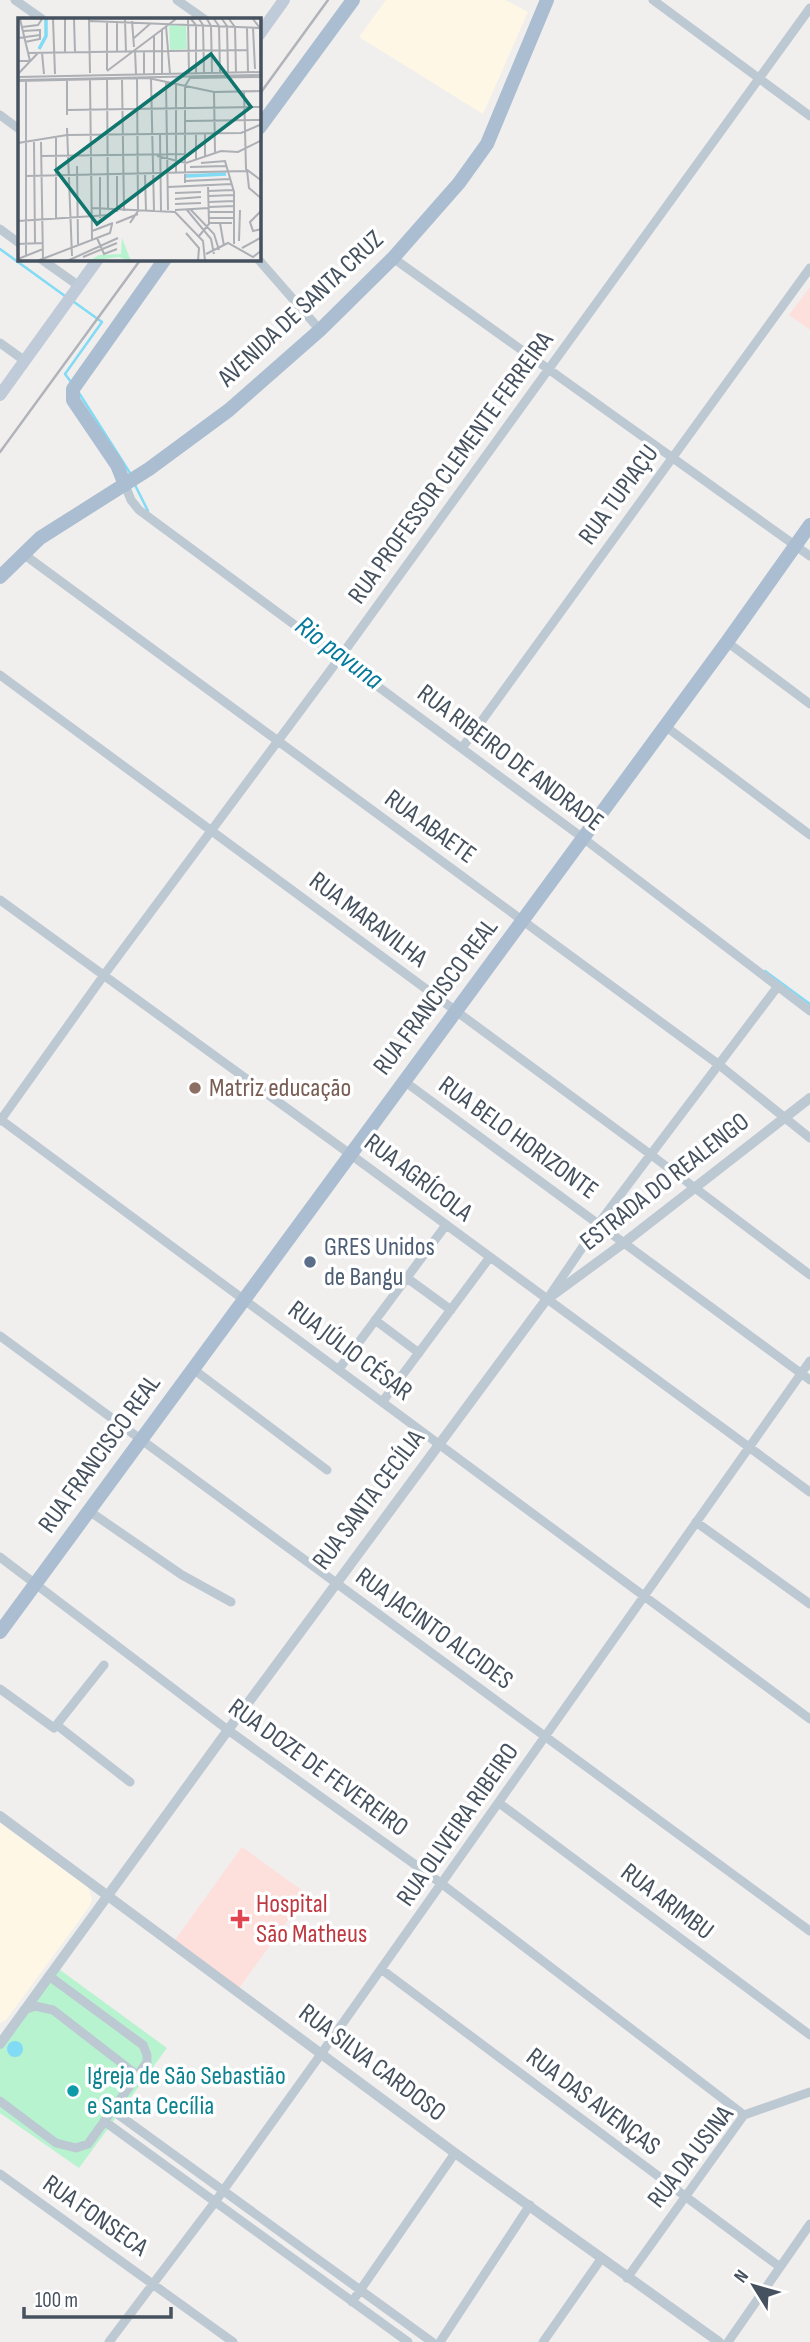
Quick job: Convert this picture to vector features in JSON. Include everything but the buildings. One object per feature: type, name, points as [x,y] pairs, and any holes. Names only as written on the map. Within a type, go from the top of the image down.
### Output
[{"type":"main road","points":[[261,32],[284,0]]},
{"type":"main road","points":[[261,125],[353,0]]},
{"type":"main road","name":"AVENIDA DE SANTA CRUZ","points":[[0,577],[22,553],[74,516],[125,485],[229,410],[320,331],[393,258],[459,183],[487,144],[547,0]]},
{"type":"main road","points":[[0,395],[97,261]]},
{"type":"main road","points":[[125,485],[117,465],[73,400],[73,389],[164,261]]},
{"type":"main road","name":"RUA FRANCISCO REAL","points":[[0,1632],[523,921],[810,525]]},
{"type":"street","points":[[15,0],[41,18]]},
{"type":"street","points":[[177,0],[203,18]]},
{"type":"street","points":[[653,0],[810,116]]},
{"type":"street","name":"RUA PROFESSOR CLEMENTE FERREIRA","points":[[0,1119],[341,655],[810,8]]},
{"type":"street","points":[[0,115],[18,128]]},
{"type":"street","points":[[0,229],[18,242]]},
{"type":"street","points":[[393,258],[810,556]]},
{"type":"street","points":[[44,261],[79,286]]},
{"type":"street","points":[[260,261],[320,331]]},
{"type":"street","name":"RUA TUPIAÇU","points":[[464,746],[810,268]]},
{"type":"street","points":[[0,344],[25,361]]},
{"type":"street","name":"RUA RIBEIRO DE ANDRADE","points":[[125,485],[139,510],[464,746],[810,1010]]},
{"type":"street","name":"RUA ABAETE","points":[[22,553],[718,1064],[810,1138]]},
{"type":"street","points":[[727,642],[810,704]]},
{"type":"street","name":"RUA MARAVILHA","points":[[0,675],[212,829],[810,1275]]},
{"type":"street","points":[[665,726],[810,835]]},
{"type":"street","name":"RUA AGRÍCOLA","points":[[0,900],[810,1492]]},
{"type":"street","name":"RUA SANTA CECÍLIA","points":[[1,2038],[109,1896],[335,1584],[546,1300],[599,1223],[778,986]]},
{"type":"street","name":"RUA BELO HORIZONTE","points":[[404,1081],[810,1380]]},
{"type":"street","name":"ESTRADA DO REALENGO","points":[[546,1300],[810,1098]]},
{"type":"street","name":"RUA JÚLIO CÉSAR","points":[[0,1119],[810,1719]]},
{"type":"street","points":[[339,1369],[446,1225]]},
{"type":"street","points":[[383,1401],[490,1257]]},
{"type":"street","points":[[407,1278],[451,1310]]},
{"type":"street","points":[[375,1320],[419,1353]]},
{"type":"street","name":"RUA JACINTO ALCIDES","points":[[0,1336],[810,1931]]},
{"type":"street","name":"RUA OLIVEIRA RIBEIRO","points":[[109,2342],[215,2202],[321,2054],[810,1361]]},
{"type":"street","points":[[193,1369],[327,1470]]},
{"type":"street","points":[[89,1511],[182,1575],[231,1602]]},
{"type":"street","points":[[696,1522],[810,1604]]},
{"type":"street","name":"RUA DOZE DE FEVEREIRO","points":[[0,1557],[228,1730],[442,1884],[744,2115]]},
{"type":"street","points":[[0,1689],[51,1727],[58,1726],[104,1665]]},
{"type":"street","points":[[58,1726],[130,1782]]},
{"type":"street","name":"RUA ARIMBU","points":[[499,1803],[810,2035]]},
{"type":"street","name":"RUA SILVA CARDOSO","points":[[0,1816],[455,2153],[719,2342]]},
{"type":"street","name":"RUA DAS AVENÇAS","points":[[381,1969],[780,2267]]},
{"type":"street","points":[[0,2101],[56,2143],[76,2148],[88,2144],[147,2062],[148,2055],[142,2045],[49,1976]]},
{"type":"street","points":[[24,2010],[36,2006],[53,2010],[137,2075]]},
{"type":"street","name":"RUA DA USINA","points":[[627,2278],[744,2115],[810,2092]]},
{"type":"street","points":[[112,2110],[432,2342]]},
{"type":"street","points":[[104,2121],[408,2342]]},
{"type":"street","points":[[352,2302],[455,2153]]},
{"type":"street","name":"RUA FONSECA","points":[[0,2174],[233,2342]]},
{"type":"street","points":[[440,2342],[530,2205]]},
{"type":"street","points":[[728,2342],[810,2224]]},
{"type":"street","points":[[543,2342],[601,2259]]},
{"type":"shaded area","points":[[386,0],[505,0],[528,12],[483,114],[359,37]]},
{"type":"shaded area","points":[[810,287],[810,330],[789,315]]},
{"type":"shaded area","points":[[0,1823],[88,1887],[92,1899],[89,1907],[6,2020],[0,2023]]},
{"type":"shaded area","name":"Hospital São Matheus","points":[[242,1847],[307,1894],[237,1991],[172,1944]]},
{"type":"green space","points":[[56,1967],[167,2048],[79,2168],[0,2113],[0,2044]]},
{"type":"water","points":[[15,2041],[21,2043],[21,2055],[15,2057],[9,2055],[7,2049],[9,2043]]},
{"type":"waterway","name":"Rio pavuna","points":[[0,249],[65,296]]},
{"type":"waterway","name":"Rio pavuna","points":[[71,382],[65,374],[102,322],[74,302]]},
{"type":"waterway","name":"Rio pavuna","points":[[79,393],[130,473]]},
{"type":"waterway","name":"Rio pavuna","points":[[134,483],[148,511]]},
{"type":"waterway","name":"Rio pavuna","points":[[311,632],[339,653]]},
{"type":"waterway","name":"Rio pavuna","points":[[345,656],[356,665]]},
{"type":"waterway","name":"Rio pavuna","points":[[765,971],[810,1004]]},
{"type":"railway","points":[[261,92],[328,0]]},
{"type":"railway","points":[[0,452],[140,261]]},
{"type":"place","name":"Matriz educação","points":[[195,1088]]},
{"type":"place","name":"GRES Unidos de Bangu","points":[[310,1262]]},
{"type":"place","name":"Hospital São Matheus","points":[[240,1919]]},
{"type":"place","name":"Igreja de São Sebastião e Santa Cecília","points":[[73,2091]]}]
